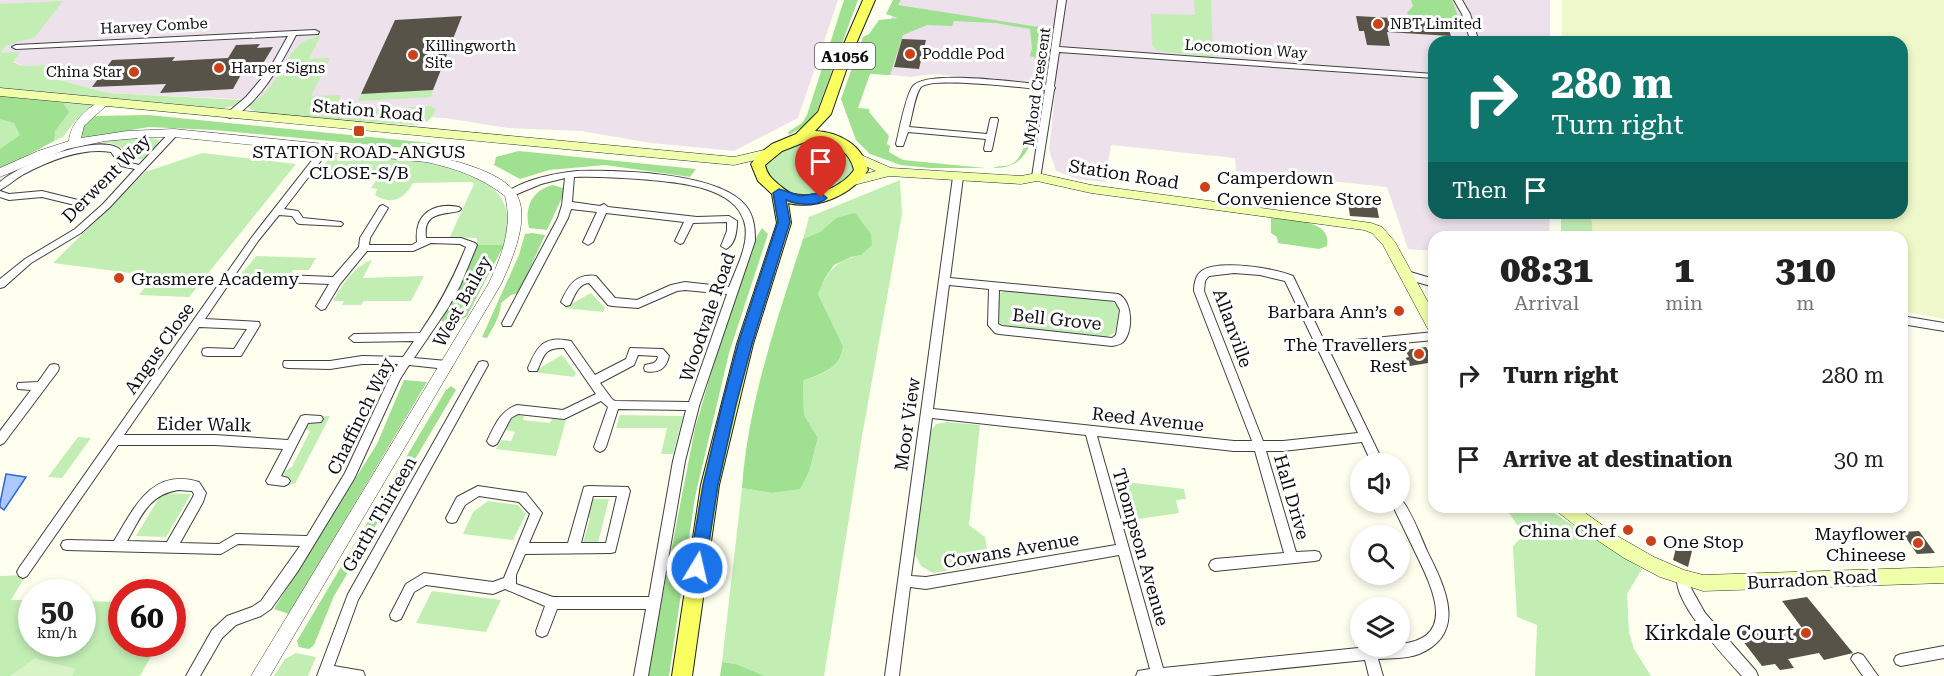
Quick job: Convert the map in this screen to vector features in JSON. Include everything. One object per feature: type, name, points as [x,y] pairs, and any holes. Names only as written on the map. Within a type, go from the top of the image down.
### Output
[{"type":"main road","name":"A1056","points":[[802,136],[824,114],[846,53],[870,0]]},
{"type":"main road","name":"Station Road","points":[[0,92],[734,161],[768,153]]},
{"type":"main road","points":[[824,114],[830,137]]},
{"type":"main road","points":[[784,222],[821,198],[854,181],[861,170],[858,158],[838,140],[830,137],[802,136],[768,153],[758,165],[761,176],[779,193],[799,201],[821,198]]},
{"type":"main road","name":"Station Road","points":[[858,158],[889,172]]},
{"type":"main road","name":"Station Road","points":[[734,161],[761,176]]},
{"type":"main road","name":"Station Road","points":[[854,181],[889,172],[1021,180],[1037,177],[1091,189],[1366,226],[1385,236],[1407,275]]},
{"type":"main road","points":[[682,676],[710,485],[745,344],[784,222],[779,193]]},
{"type":"main road","points":[[1407,275],[1428,315]]},
{"type":"main road","name":"Burradon Road","points":[[1573,513],[1632,553],[1682,577],[1703,583],[1944,575]]},
{"type":"street","name":"Mylord Crescent","points":[[1037,177],[1062,0]]},
{"type":"street","points":[[1458,0],[1466,14],[1472,36]]},
{"type":"street","name":"Harvey Combe","points":[[16,47],[315,32]]},
{"type":"street","points":[[230,115],[249,99],[273,71],[293,33]]},
{"type":"street","name":"Locomotion Way","points":[[1056,49],[1428,76]]},
{"type":"street","points":[[900,144],[915,88],[922,82],[944,79],[1051,88]]},
{"type":"street","points":[[75,141],[74,132],[79,124],[104,103]]},
{"type":"street","points":[[988,149],[994,120]]},
{"type":"street","points":[[904,129],[990,137]]},
{"type":"street","points":[[0,173],[75,141],[124,135],[174,133],[426,158],[452,163],[479,173],[510,194]]},
{"type":"street","name":"Derwent Way","points":[[0,284],[35,256],[78,231],[106,206],[174,133]]},
{"type":"street","name":"Angus Close","points":[[23,572],[276,211],[327,147]]},
{"type":"street","points":[[0,187],[9,178],[28,168],[54,158],[94,148],[111,148],[117,151],[124,164],[141,168]]},
{"type":"street","name":"Woodvale Road","points":[[510,194],[535,183],[570,175],[609,174],[688,181],[716,189],[727,195],[745,214],[752,233],[693,406],[679,461],[640,676]]},
{"type":"street","points":[[507,324],[559,227],[567,205],[570,175]]},
{"type":"street","name":"Moor View","points":[[892,676],[957,177]]},
{"type":"street","points":[[0,194],[9,197],[42,194],[72,199]]},
{"type":"street","name":"West Bailey","points":[[260,676],[495,284],[506,262],[515,223],[510,194]]},
{"type":"street","points":[[567,205],[604,207],[690,219],[732,221],[732,231],[726,246]]},
{"type":"street","points":[[593,239],[604,207]]},
{"type":"street","points":[[321,306],[336,281],[364,248],[365,238],[383,208]]},
{"type":"street","points":[[364,248],[406,248],[422,242],[420,232],[429,213],[437,209],[456,209]]},
{"type":"street","points":[[276,211],[296,213],[300,221],[338,224]]},
{"type":"street","points":[[680,241],[690,219]]},
{"type":"street","name":"Chaffinch Way","points":[[193,676],[217,634],[232,620],[256,612],[266,605],[310,542],[350,476],[395,377],[455,286],[472,249],[470,243],[461,241],[422,242]]},
{"type":"street","name":"Allanville","points":[[1259,446],[1199,291],[1202,277],[1218,268],[1285,277],[1292,283],[1373,453]]},
{"type":"street","points":[[1407,275],[1428,281]]},
{"type":"street","points":[[293,277],[336,281]]},
{"type":"street","points":[[571,298],[575,283],[585,279],[592,279],[612,302],[620,303],[638,304],[685,286],[732,291]]},
{"type":"street","points":[[944,282],[994,287]]},
{"type":"street","name":"Bell Grove","points":[[994,287],[1118,298],[1123,302],[1125,308],[1121,336],[1118,340],[999,330],[993,325],[991,315],[994,287]]},
{"type":"street","points":[[504,304],[517,305]]},
{"type":"street","points":[[1908,321],[1944,327]]},
{"type":"street","points":[[196,323],[255,325],[237,353],[225,348],[207,352]]},
{"type":"street","points":[[1323,347],[1428,337]]},
{"type":"street","points":[[354,338],[421,338]]},
{"type":"street","points":[[539,363],[543,347],[552,342],[567,344],[608,402],[614,405],[693,406]]},
{"type":"street","points":[[594,381],[630,362],[634,351],[659,352],[664,356],[662,363],[656,368],[649,368]]},
{"type":"street","points":[[288,364],[330,365],[362,360],[447,365]]},
{"type":"street","name":"Garth Thirteen","points":[[358,676],[325,674],[337,635],[352,598],[483,365]]},
{"type":"street","points":[[0,440],[54,368]]},
{"type":"street","points":[[462,379],[475,380]]},
{"type":"street","points":[[22,386],[41,386]]},
{"type":"street","points":[[499,437],[507,415],[517,409],[564,416],[603,395]]},
{"type":"street","points":[[600,447],[614,405]]},
{"type":"street","name":"Reed Avenue","points":[[927,413],[1234,446],[1283,446],[1365,437]]},
{"type":"street","points":[[284,482],[272,481],[305,419],[317,419]]},
{"type":"street","name":"Thompson Avenue","points":[[1090,430],[1158,673]]},
{"type":"street","name":"Eider Walk","points":[[115,440],[215,440],[292,445]]},
{"type":"street","name":"Hall Drive","points":[[1259,446],[1291,558]]},
{"type":"street","points":[[117,547],[153,492],[168,485],[195,486],[200,493],[199,498],[170,548]]},
{"type":"street","points":[[470,511],[454,514],[461,501],[478,491],[522,497],[536,513],[509,582],[510,587],[518,591],[553,603],[654,603]]},
{"type":"street","points":[[522,549],[611,548],[624,491],[588,491],[573,548]]},
{"type":"street","points":[[1403,513],[1442,597],[1442,620],[1429,643],[1410,650]]},
{"type":"street","points":[[67,545],[221,549],[236,539],[310,542]]},
{"type":"street","name":"Cowans Avenue","points":[[905,581],[926,583],[1123,549]]},
{"type":"street","name":"Hall Drive","points":[[1215,565],[1315,556]]},
{"type":"street","points":[[1682,577],[1684,588],[1694,608],[1751,676]]},
{"type":"street","points":[[405,609],[410,588],[424,579],[494,588],[509,582]]},
{"type":"street","points":[[542,631],[553,603]]},
{"type":"street","points":[[1901,660],[1944,652]]},
{"type":"street","points":[[1143,676],[1158,673],[1247,670],[1350,657]]},
{"type":"street","points":[[1371,657],[1376,676]]},
{"type":"street","points":[[1858,659],[1871,676]]},
{"type":"shaded area","points":[[0,0],[838,0],[798,118],[734,151],[651,143],[581,131],[508,128],[445,118],[273,109],[258,100],[108,93],[60,80],[71,64],[22,66],[0,54]]},
{"type":"shaded area","points":[[901,0],[1550,0],[1550,36],[1428,36],[1428,219],[1550,219],[1549,231],[1428,231],[1428,251],[1408,249],[1387,187],[1236,171],[1235,158],[1111,145],[1105,182],[1078,179],[1056,171],[1049,150],[1056,84],[932,74],[911,77],[870,73],[892,16]]},
{"type":"green space","points":[[844,0],[858,0],[817,111],[804,126],[789,135],[788,132],[802,123],[807,115]]},
{"type":"green space","points":[[893,0],[901,0],[898,5],[1039,27],[1042,30],[1040,55],[1037,58],[1030,56],[1032,48],[1030,29],[996,23],[954,21],[952,26],[927,25],[903,35],[890,75],[870,74],[858,108],[869,109],[889,136],[887,144],[890,146],[889,152],[903,160],[985,168],[930,168],[901,165],[870,154],[856,140],[841,99],[863,37],[869,34],[879,20],[898,18],[886,14]]},
{"type":"green space","points":[[1194,0],[1211,0],[1213,57],[1157,51],[1152,45],[1151,14],[1195,15]]},
{"type":"green space","points":[[1411,0],[1452,0],[1461,24],[1460,28],[1453,27],[1449,21],[1409,15],[1407,13],[1413,6]]},
{"type":"green space","points":[[1562,0],[1944,0],[1944,319],[1908,312],[1908,231],[1592,231],[1592,219],[1908,219],[1908,36],[1562,36]]},
{"type":"green space","points":[[63,1],[35,37],[5,46],[1,53],[20,52],[13,62],[22,66],[72,64],[60,80],[108,93],[242,100],[233,106],[220,109],[0,88],[0,4]]},
{"type":"green space","points":[[321,35],[309,59],[330,58],[311,96],[341,95],[334,112],[430,106],[436,109],[430,120],[412,125],[260,113],[250,109],[249,104],[258,99],[272,85],[299,45]]},
{"type":"green space","points":[[433,90],[431,97],[358,101],[361,94]]},
{"type":"green space","points":[[1033,92],[1038,94],[1030,143],[1025,153],[1018,161],[1013,163],[1018,159],[1025,142]]},
{"type":"green space","points":[[0,95],[93,105],[75,121],[63,137],[34,150],[0,170]]},
{"type":"green space","points":[[0,96],[63,103],[69,112],[55,131],[54,141],[0,170],[0,149],[20,135],[14,123],[0,119]]},
{"type":"green space","points":[[149,115],[441,144],[436,151],[214,130],[149,127],[82,138],[82,126],[95,116]]},
{"type":"green space","points":[[145,137],[157,139],[161,143],[146,158],[132,161],[127,158],[126,153],[120,147],[99,142]]},
{"type":"green space","points":[[814,138],[840,149],[853,163],[855,170],[838,185],[818,194],[796,194],[786,191],[771,178],[765,165],[774,153]]},
{"type":"green space","points":[[519,151],[696,169],[690,177],[605,165],[549,170],[520,179],[494,165],[496,157]]},
{"type":"green space","points":[[202,153],[296,164],[189,297],[139,295],[154,276],[53,263],[145,172]]},
{"type":"green space","points":[[338,154],[368,155],[439,165],[478,178],[493,189],[504,203],[508,221],[504,245],[477,245],[477,238],[450,237],[474,184],[472,182],[413,183],[402,197],[387,200],[375,195],[377,189],[371,188],[380,175],[320,169],[330,158]]},
{"type":"green space","points":[[900,180],[902,214],[862,436],[824,676],[765,676],[736,664],[722,662],[742,488],[772,493],[800,488],[809,472],[818,438],[804,415],[803,381],[829,370],[839,360],[843,346],[818,294],[825,279],[834,268],[845,260],[861,255],[836,218],[820,232],[803,239],[809,217]]},
{"type":"green space","points":[[553,185],[566,189],[547,230],[529,228],[528,214],[531,201],[540,191]]},
{"type":"green space","points":[[855,213],[871,234],[872,245],[861,255],[834,265],[818,294],[843,346],[839,360],[834,365],[803,381],[804,415],[818,438],[809,472],[800,489],[772,493],[742,488],[750,424],[757,393],[803,239],[820,232],[836,218]]},
{"type":"green space","points":[[1271,218],[1316,226],[1327,237],[1327,246],[1319,249],[1278,243],[1277,237],[1271,233]]},
{"type":"green space","points":[[1561,219],[1592,219],[1592,231],[1561,231]]},
{"type":"green space","points":[[762,228],[768,234],[729,353],[695,497],[669,676],[647,676],[695,428],[718,350],[757,236]]},
{"type":"green space","points":[[525,234],[545,235],[519,293],[511,295],[501,303],[498,317],[487,338],[482,337],[519,255]]},
{"type":"green space","points":[[477,245],[504,245],[467,316],[457,324],[441,321]]},
{"type":"green space","points":[[256,256],[316,258],[309,270],[293,270],[284,283],[272,282],[269,288],[242,287],[243,284],[232,284]]},
{"type":"green space","points":[[372,260],[363,278],[424,276],[411,301],[364,301],[361,305],[342,305],[344,301],[333,301],[354,271]]},
{"type":"green space","points":[[1007,290],[1112,302],[1119,307],[1115,332],[1107,337],[1005,326],[998,322],[997,317],[1000,293]]},
{"type":"green space","points":[[591,293],[605,308],[603,312],[564,308]]},
{"type":"green space","points":[[562,355],[576,373],[574,377],[533,372]]},
{"type":"green space","points":[[404,380],[427,382],[289,614],[274,609],[377,444]]},
{"type":"green space","points":[[451,386],[456,390],[334,596],[314,645],[309,649],[299,647],[297,641],[446,390]]},
{"type":"green space","points":[[514,415],[524,416],[523,420],[550,423],[552,419],[566,420],[556,456],[496,449],[501,440],[511,441],[515,432],[506,430]]},
{"type":"green space","points":[[620,415],[683,416],[673,454],[661,454],[667,428],[616,428]]},
{"type":"green space","points":[[322,416],[330,416],[295,484],[286,484],[290,478],[283,472],[292,467],[310,431],[304,428],[311,423],[318,422]]},
{"type":"green space","points":[[947,422],[980,425],[969,525],[985,537],[988,554],[971,557],[973,566],[933,573],[921,566],[914,552],[931,431],[936,424]]},
{"type":"green space","points":[[78,437],[91,438],[62,478],[48,477]]},
{"type":"green space","points":[[1126,482],[1184,489],[1186,499],[1176,500],[1179,513],[1125,521],[1119,499],[1131,498]]},
{"type":"green space","points":[[162,493],[191,494],[166,537],[136,536]]},
{"type":"green space","points":[[590,499],[609,499],[598,543],[583,543],[590,518],[585,517]]},
{"type":"green space","points":[[488,501],[518,505],[526,514],[513,540],[463,534],[473,512]]},
{"type":"green space","points":[[1509,513],[1553,513],[1642,569],[1627,594],[1629,632],[1634,649],[1651,676],[1535,676],[1537,625],[1517,617],[1513,546],[1524,535]]},
{"type":"green space","points":[[26,575],[24,579],[18,579],[18,588],[11,600],[18,600],[18,657],[96,657],[96,601],[108,602],[108,657],[151,657],[140,676],[0,676],[0,576]]},
{"type":"green space","points":[[432,591],[501,600],[486,632],[416,623]]},
{"type":"green space","points":[[296,653],[316,657],[308,676],[274,676],[285,659]]},
{"type":"green space","points":[[35,658],[75,669],[72,676],[10,676]]},
{"type":"green space","points":[[722,662],[736,664],[765,676],[720,676]]},
{"type":"water","points":[[6,474],[26,477],[4,510],[0,507],[0,503]]},
{"type":"building","name":"Killingworth Site","points":[[462,16],[433,90],[361,94],[395,20]]},
{"type":"building","points":[[1356,16],[1446,21],[1451,36],[1387,32],[1390,46],[1367,45],[1364,31],[1359,31]]},
{"type":"building","name":"Poddle Pod","points":[[902,39],[926,40],[919,69],[894,67]]},
{"type":"building","points":[[260,44],[257,48],[273,47],[259,70],[243,71],[233,89],[160,93],[166,84],[92,87],[112,60],[175,57],[172,61],[228,58],[236,45]]},
{"type":"building","points":[[1362,194],[1375,196],[1379,218],[1350,216],[1348,203],[1363,204]]},
{"type":"building","name":"The Travellers Rest","points":[[1426,347],[1428,363],[1410,366],[1405,358],[1409,357],[1405,350]]},
{"type":"building","name":"Mayflower Chineese","points":[[1919,531],[1935,553],[1917,554],[1902,532]]},
{"type":"building","points":[[1677,544],[1692,551],[1688,567],[1673,560]]},
{"type":"building","name":"Kirkdale Court","points":[[1807,597],[1853,653],[1824,660],[1819,653],[1788,659],[1794,668],[1780,670],[1775,664],[1762,666],[1736,632],[1766,627],[1770,634],[1802,628],[1782,601]]},
{"type":"place","name":"NBT Limited","points":[[1378,24]]},
{"type":"place","name":"Poddle Pod","points":[[910,54]]},
{"type":"place","name":"Killingworth Site","points":[[413,55]]},
{"type":"place","name":"Harper Signs","points":[[219,68]]},
{"type":"place","name":"China Star","points":[[134,72]]},
{"type":"place","name":"STATION ROAD-ANGUS CLOSE-S/B","points":[[359,131]]},
{"type":"place","name":"Camperdown Convenience Store","points":[[1205,187]]},
{"type":"place","name":"Grasmere Academy","points":[[119,278]]},
{"type":"place","name":"Barbara Ann’s","points":[[1399,311]]},
{"type":"place","name":"The Travellers Rest","points":[[1419,354]]},
{"type":"place","name":"China Chef","points":[[1628,530]]},
{"type":"place","name":"One Stop","points":[[1651,541]]},
{"type":"place","name":"Mayflower Chineese","points":[[1918,543]]},
{"type":"place","name":"Kirkdale Court","points":[[1806,633]]},
{"type":"route","points":[[697,568],[710,485],[729,405],[745,344],[784,222],[779,193],[799,201],[821,198]]}]
